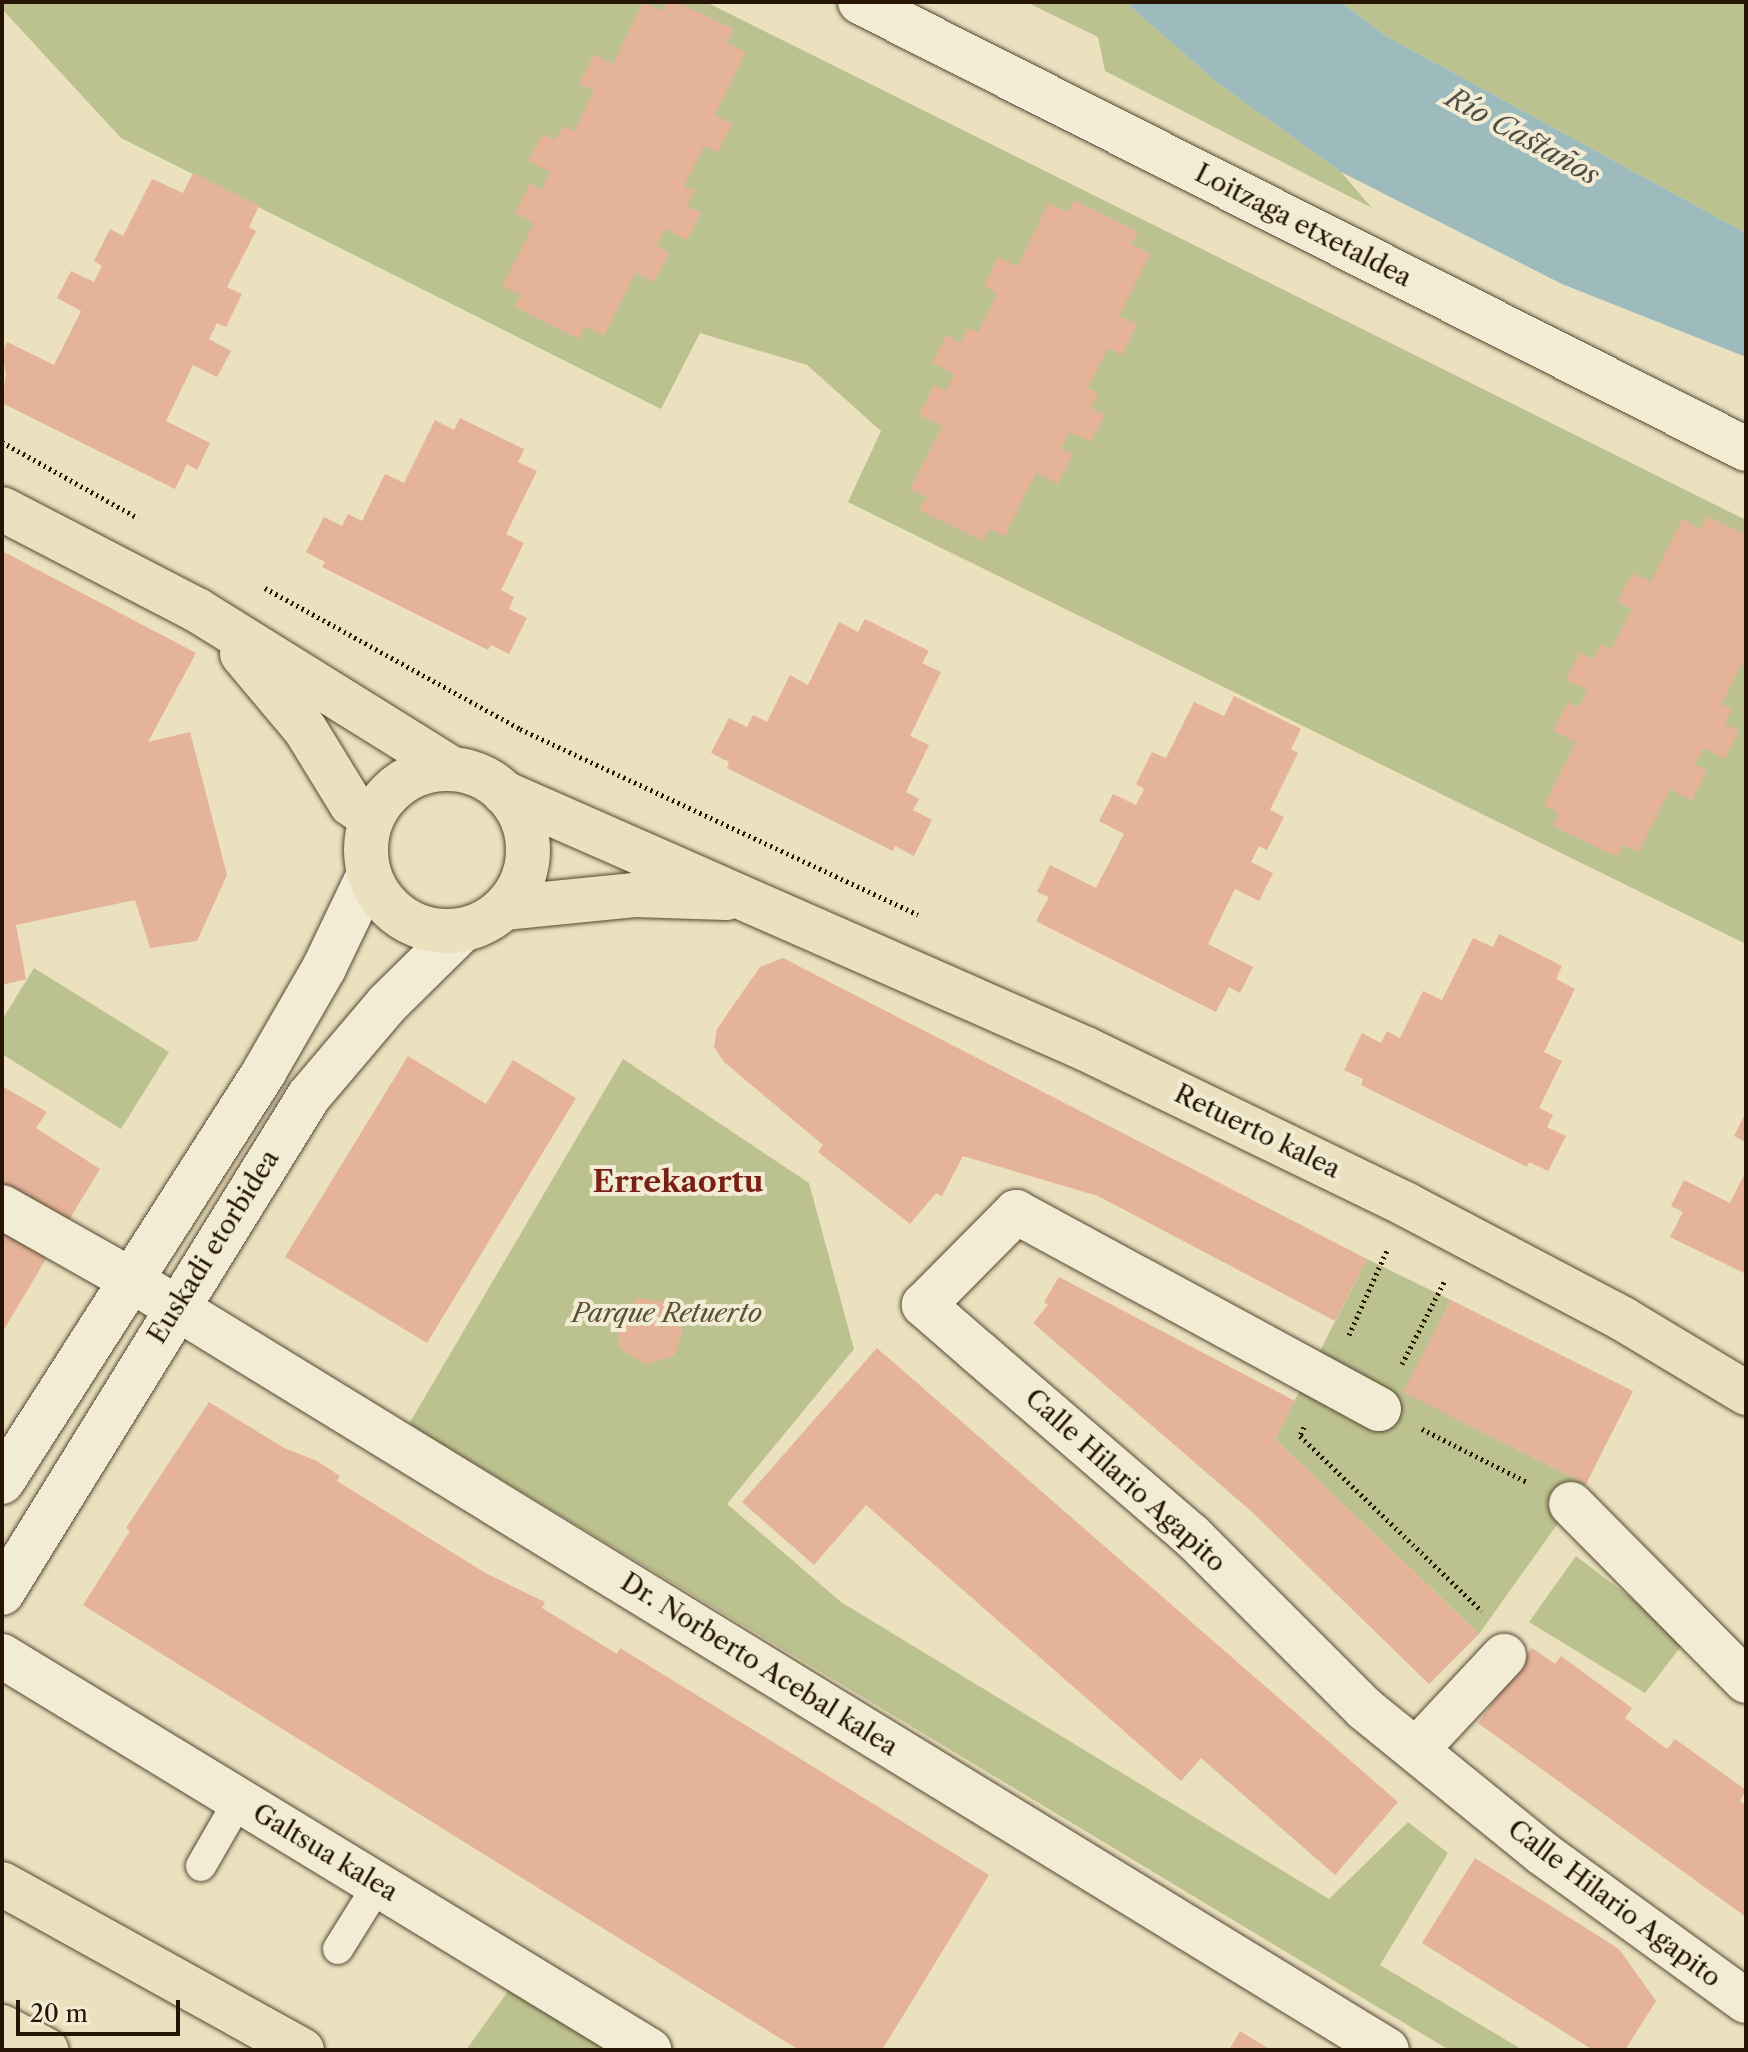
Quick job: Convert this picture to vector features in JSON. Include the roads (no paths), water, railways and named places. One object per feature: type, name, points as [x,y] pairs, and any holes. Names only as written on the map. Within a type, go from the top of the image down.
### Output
[{"type":"main road","points":[[2,509],[197,610],[452,769],[475,774],[504,793],[519,813],[527,863],[504,908]]},
{"type":"main road","points":[[197,610],[257,668],[305,729],[351,804],[372,818]]},
{"type":"main road","points":[[452,769],[404,782],[382,800],[367,836],[369,874],[379,896],[416,925],[462,930],[504,908],[634,895],[753,899]]},
{"type":"main road","name":"Retuerto kalea","points":[[504,793],[753,899],[1086,1049],[1407,1205],[1623,1319],[1746,1393]]},
{"type":"main road","points":[[2,1884],[302,2050]]},
{"type":"main road","points":[[2,2027],[46,2050]]},
{"type":"street","name":"Loitzaga etxetaldea","points":[[860,2],[1746,449]]},
{"type":"street","name":"Euskadi etorbidea","points":[[2,1482],[271,1059],[324,968],[369,874]]},
{"type":"street","name":"Euskadi etorbidea","points":[[2,1593],[309,1096],[387,1004],[462,930]]},
{"type":"street","name":"Dr. Norberto Acebal kalea","points":[[2,1207],[177,1306],[1387,2050]]},
{"type":"street","name":"Calle Hilario Agapito","points":[[1379,1409],[1016,1212],[924,1305],[1191,1535],[1365,1709],[1542,1853],[1746,2001]]},
{"type":"street","points":[[1555,1496],[1746,1681]]},
{"type":"street","name":"Galtsua kalea","points":[[2,1656],[649,2050]]},
{"type":"street","points":[[1416,1750],[1504,1656]]},
{"type":"lane","points":[[201,1866],[239,1800]]},
{"type":"lane","points":[[338,1949],[378,1885]]},
{"type":"water","name":"Río Castaños","points":[[1125,2],[1341,2],[1386,36],[1746,233],[1746,357],[1562,284],[1341,172],[1219,84]]},
{"type":"district","name":"Errekaortu","points":[[678,1182]]},
{"type":"park label","name":"Parque Retuerto","points":[[667,1314]]}]
